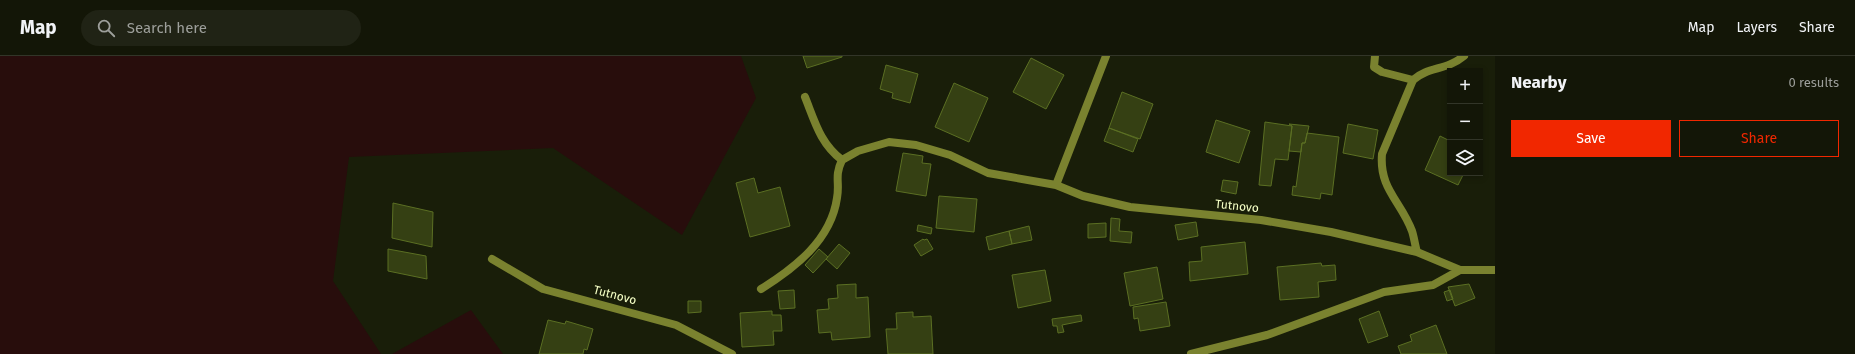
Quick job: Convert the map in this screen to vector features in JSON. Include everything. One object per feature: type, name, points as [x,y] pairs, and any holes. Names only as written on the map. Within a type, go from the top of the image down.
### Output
[{"type":"street","points":[[1056,185],[1106,56]]},
{"type":"street","points":[[1375,56],[1374,67],[1382,72],[1413,80]]},
{"type":"street","points":[[1417,252],[1412,230],[1383,179],[1381,166],[1382,154],[1413,80],[1421,73],[1444,68],[1455,63],[1464,56]]},
{"type":"street","points":[[761,289],[794,265],[816,244],[832,220],[838,197],[837,171],[842,160],[829,150],[822,138],[805,97]]},
{"type":"street","name":"Tutnovo","points":[[842,160],[858,151],[888,142],[916,145],[950,155],[988,173],[1056,185],[1083,196],[1130,207],[1269,222],[1331,232],[1417,252],[1460,270],[1495,270]]},
{"type":"street","name":"Tutnovo","points":[[492,259],[543,289],[676,324],[732,354]]},
{"type":"street","name":"Tutnovo","points":[[1191,354],[1267,334],[1384,292],[1433,285],[1460,270]]},
{"type":"shaded area","points":[[0,56],[741,56],[756,98],[682,235],[553,148],[349,157],[333,281],[381,354],[0,354]]},
{"type":"shaded area","points":[[471,310],[503,354],[392,354]]},
{"type":"building","points":[[803,56],[842,56],[842,57],[807,68]]},
{"type":"building","points":[[1031,58],[1064,75],[1046,109],[1013,92]]},
{"type":"building","points":[[886,65],[918,74],[910,103],[892,98],[893,93],[880,89]]},
{"type":"building","points":[[954,83],[988,98],[969,142],[935,127]]},
{"type":"building","points":[[1122,92],[1153,104],[1140,139],[1109,128]]},
{"type":"building","points":[[1216,120],[1250,131],[1239,163],[1206,152]]},
{"type":"building","points":[[1265,122],[1292,126],[1288,160],[1275,159],[1271,186],[1259,185]]},
{"type":"building","points":[[1289,124],[1309,126],[1305,143],[1302,143],[1301,152],[1289,151],[1292,126]]},
{"type":"building","points":[[1348,124],[1378,130],[1373,159],[1343,153]]},
{"type":"building","points":[[1109,128],[1138,139],[1133,152],[1104,141]]},
{"type":"building","points":[[1307,133],[1339,137],[1332,195],[1321,193],[1320,199],[1292,195],[1293,186],[1296,187],[1302,143],[1305,143]]},
{"type":"building","points":[[1440,136],[1447,140],[1447,176],[1462,176],[1458,185],[1425,170]]},
{"type":"building","points":[[903,153],[923,156],[922,163],[931,164],[926,196],[896,191]]},
{"type":"building","points":[[754,178],[758,193],[780,187],[790,226],[750,237],[736,183]]},
{"type":"building","points":[[1223,180],[1238,182],[1236,194],[1221,191]]},
{"type":"building","points":[[939,196],[977,199],[974,232],[936,228]]},
{"type":"building","points":[[393,203],[433,212],[432,247],[392,238]]},
{"type":"building","points":[[1111,218],[1120,219],[1119,231],[1132,232],[1131,243],[1110,241]]},
{"type":"building","points":[[1196,222],[1198,236],[1178,240],[1175,225]]},
{"type":"building","points":[[1106,223],[1106,237],[1088,238],[1088,224]]},
{"type":"building","points":[[918,225],[932,228],[931,234],[917,231]]},
{"type":"building","points":[[1029,226],[1032,240],[1012,244],[1009,231]]},
{"type":"building","points":[[1009,231],[1012,244],[989,250],[986,237]]},
{"type":"building","points":[[923,239],[927,239],[933,249],[921,256],[914,245]]},
{"type":"building","points":[[1245,242],[1248,274],[1190,281],[1189,262],[1202,261],[1201,247]]},
{"type":"building","points":[[839,244],[850,253],[837,269],[826,259]]},
{"type":"building","points":[[388,249],[426,256],[427,279],[388,271]]},
{"type":"building","points":[[819,249],[828,257],[813,273],[805,265]]},
{"type":"building","points":[[1321,263],[1322,266],[1335,265],[1336,280],[1318,282],[1319,297],[1280,300],[1277,267]]},
{"type":"building","points":[[1157,267],[1163,299],[1130,306],[1124,273]]},
{"type":"building","points":[[1045,270],[1051,301],[1018,308],[1012,275]]},
{"type":"building","points":[[856,284],[856,298],[868,297],[870,337],[832,340],[831,332],[819,333],[817,310],[829,309],[828,299],[838,298],[837,285]]},
{"type":"building","points":[[1469,284],[1475,298],[1455,306],[1448,287]]},
{"type":"building","points":[[794,290],[795,308],[780,309],[778,291]]},
{"type":"building","points":[[1450,290],[1453,299],[1447,301],[1444,292]]},
{"type":"building","points":[[688,301],[701,301],[701,312],[688,313]]},
{"type":"building","points":[[1166,302],[1170,326],[1140,331],[1138,318],[1134,319],[1133,307]]},
{"type":"building","points":[[772,311],[772,315],[781,315],[782,331],[773,331],[774,345],[742,347],[740,313]]},
{"type":"building","points":[[1379,311],[1388,336],[1368,343],[1359,319]]},
{"type":"building","points":[[913,312],[913,317],[931,316],[933,354],[888,354],[886,329],[897,329],[896,313]]},
{"type":"building","points":[[1081,315],[1082,321],[1062,325],[1064,332],[1058,333],[1057,326],[1053,326],[1052,319]]},
{"type":"building","points":[[548,320],[565,324],[566,321],[593,329],[587,350],[584,349],[583,354],[539,354]]},
{"type":"building","points":[[1436,325],[1447,354],[1401,354],[1398,346],[1412,341],[1410,335]]}]
